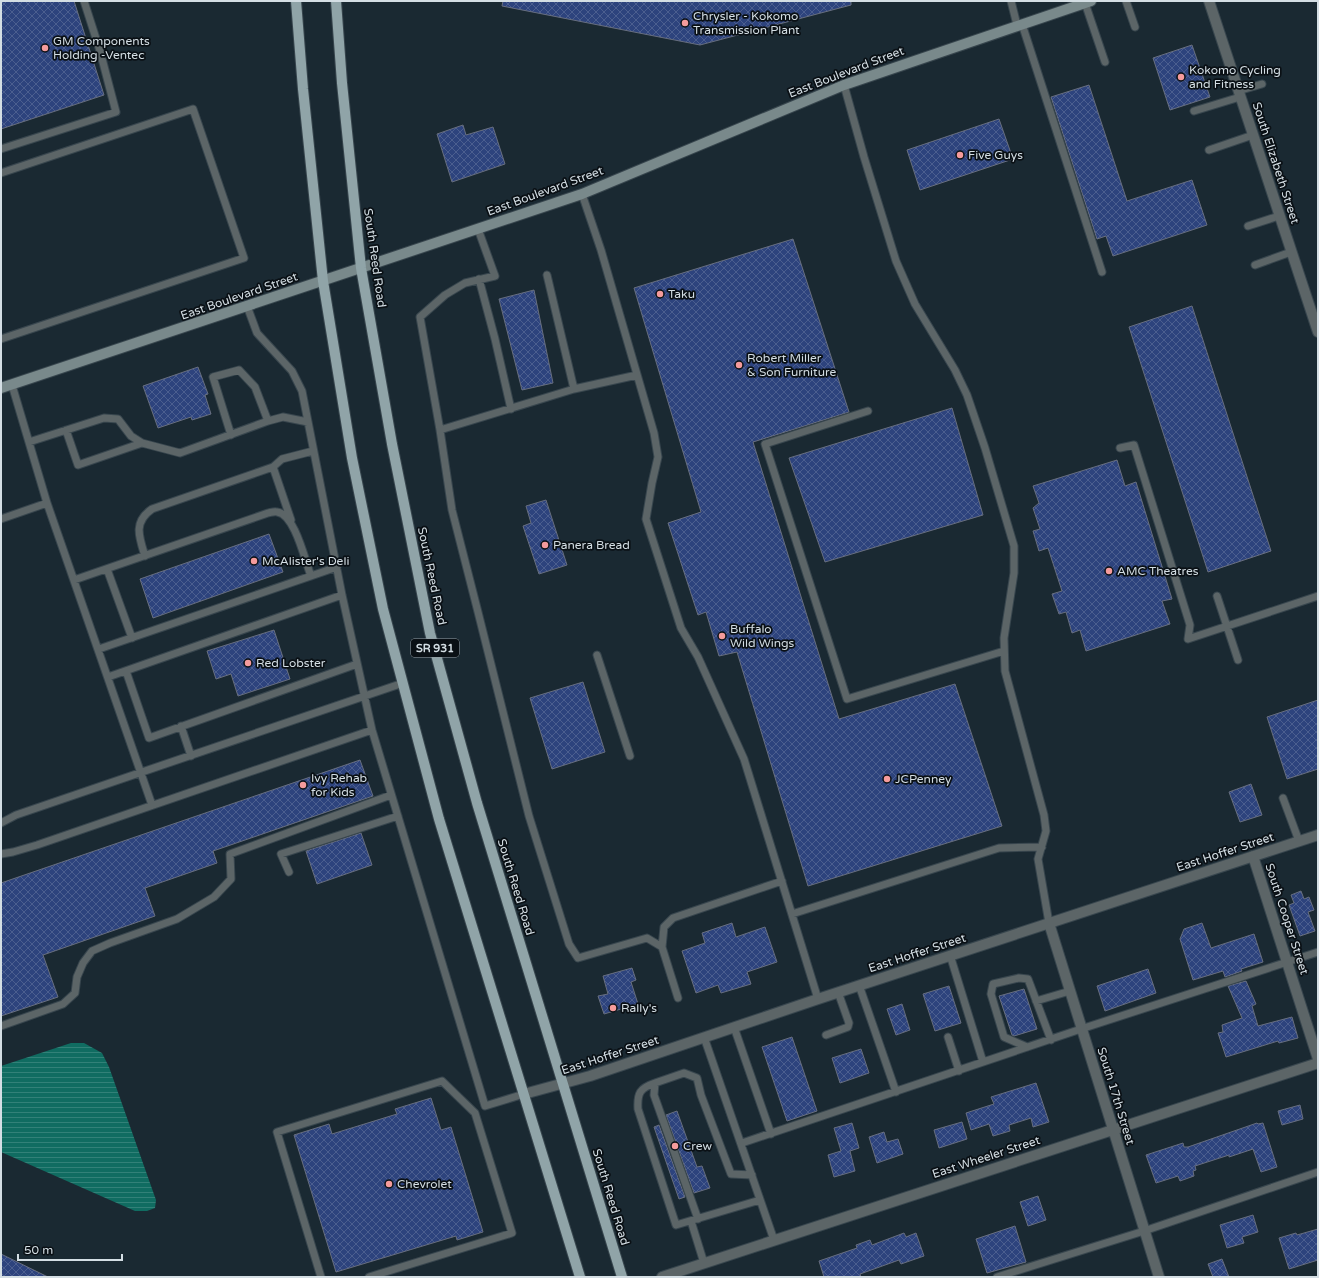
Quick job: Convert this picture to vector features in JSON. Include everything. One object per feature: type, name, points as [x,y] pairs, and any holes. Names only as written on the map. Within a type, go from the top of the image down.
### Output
[{"type":"main road","name":"SR 931","points":[[296,1],[303,89],[323,281],[354,466],[384,609],[439,820],[580,1277]]},
{"type":"main road","name":"South Reed Road","points":[[336,1],[342,83],[361,268],[392,444],[430,633],[477,803],[622,1277]]},
{"type":"main road","name":"East Boulevard Street","points":[[1,388],[582,194],[844,85],[1088,2]]},
{"type":"street","name":"South Elizabeth Street","points":[[1209,1],[1291,252],[1316,318],[1318,332]]},
{"type":"street","name":"East Hoffer Street","points":[[524,1094],[563,1084],[859,985],[1318,835]]},
{"type":"street","name":"South Cooper Street","points":[[1253,856],[1318,1059]]},
{"type":"street","name":"South 17th Street","points":[[1049,923],[1159,1277]]},
{"type":"street","name":"East Wheeler Street","points":[[662,1277],[1318,1063]]},
{"type":"lane","points":[[1,149],[116,112],[100,51],[84,1]]},
{"type":"lane","points":[[1011,1],[1102,272]]},
{"type":"lane","points":[[1126,1],[1135,27]]},
{"type":"lane","points":[[1088,2],[1105,62]]},
{"type":"lane","points":[[1194,112],[1262,84]]},
{"type":"lane","points":[[844,85],[896,261],[915,304],[955,370],[967,395],[985,448],[1014,546],[1014,573],[1004,638],[1005,671],[1044,815],[1046,831],[1038,859],[1049,923]]},
{"type":"lane","points":[[1,173],[194,109],[244,258],[1,339]]},
{"type":"lane","points":[[1210,150],[1253,135]]},
{"type":"lane","points":[[582,194],[601,250],[654,433],[658,457],[646,518],[681,628],[698,657],[744,759],[818,999]]},
{"type":"lane","points":[[1248,226],[1279,216]]},
{"type":"lane","points":[[478,229],[495,276],[465,283],[444,295],[420,317],[440,430],[452,510],[529,816],[569,944],[578,958],[647,938],[662,947]]},
{"type":"lane","points":[[1255,265],[1291,252]]},
{"type":"lane","points":[[547,275],[574,389]]},
{"type":"lane","points":[[480,279],[511,408]]},
{"type":"lane","points":[[247,306],[257,333],[292,371],[302,391],[342,595],[372,730],[485,1106]]},
{"type":"lane","points":[[231,435],[213,377],[239,370],[255,387],[268,421]]},
{"type":"lane","points":[[440,430],[574,389],[637,375]]},
{"type":"lane","points":[[12,385],[47,503],[142,772],[152,805]]},
{"type":"lane","points":[[868,411],[765,444],[847,699],[1004,651]]},
{"type":"lane","points":[[29,442],[104,418],[118,419],[131,436],[142,443],[180,453],[268,421],[284,417],[308,422]]},
{"type":"lane","points":[[66,430],[78,464],[142,443]]},
{"type":"lane","points":[[1120,448],[1134,445],[1190,625],[1188,638],[1318,596]]},
{"type":"lane","points":[[145,556],[139,536],[139,530],[144,514],[152,509],[273,467],[282,459],[313,451]]},
{"type":"lane","points":[[273,467],[311,576]]},
{"type":"lane","points":[[1,519],[47,503]]},
{"type":"lane","points":[[74,580],[268,513],[277,512],[284,515],[292,524]]},
{"type":"lane","points":[[98,649],[337,567]]},
{"type":"lane","points":[[108,569],[132,638]]},
{"type":"lane","points":[[108,677],[342,595]]},
{"type":"lane","points":[[1217,596],[1238,660]]},
{"type":"lane","points":[[597,655],[630,756]]},
{"type":"lane","points":[[126,671],[149,738],[357,664]]},
{"type":"lane","points":[[1,823],[16,815],[403,683]]},
{"type":"lane","points":[[181,726],[191,756]]},
{"type":"lane","points":[[1,854],[19,850],[372,730]]},
{"type":"lane","points":[[1,1026],[63,1004],[75,993],[77,977],[83,963],[92,951],[177,919],[214,897],[231,879],[230,854],[391,795]]},
{"type":"lane","points":[[1283,798],[1299,841]]},
{"type":"lane","points":[[289,872],[281,854],[398,816]]},
{"type":"lane","points":[[792,914],[998,848],[1042,847]]},
{"type":"lane","points":[[678,998],[662,947],[664,927],[673,918],[782,882]]},
{"type":"lane","points":[[742,1143],[1081,1029],[1318,952]]},
{"type":"lane","points":[[950,955],[983,1062]]},
{"type":"lane","points":[[1027,1048],[1004,1037],[991,994],[993,984],[1019,978],[1028,979],[1051,1040]]},
{"type":"lane","points":[[859,985],[896,1092]]},
{"type":"lane","points":[[1036,1001],[1070,991]]},
{"type":"lane","points":[[826,1035],[848,1027],[849,1023],[838,992]]},
{"type":"lane","points":[[734,1027],[771,1134]]},
{"type":"lane","points":[[704,1037],[742,1143],[774,1240]]},
{"type":"lane","points":[[948,1037],[958,1071]]},
{"type":"lane","points":[[752,1175],[731,1174],[697,1078],[684,1073],[645,1087],[641,1092],[637,1098],[638,1109],[676,1225],[760,1200]]},
{"type":"lane","points":[[321,1277],[277,1132],[442,1081],[476,1113],[512,1233],[369,1277]]},
{"type":"lane","points":[[655,1083],[654,1095],[694,1220],[704,1263]]},
{"type":"lane","points":[[476,1113],[485,1106],[524,1094]]},
{"type":"lane","points":[[997,1277],[1144,1231],[1318,1172]]},
{"type":"shaded area","points":[[71,1043],[84,1043],[102,1053],[109,1067],[156,1200],[155,1208],[147,1211],[135,1211],[1,1152],[1,1066]]},
{"type":"building","name":"GM Components Holding -Ventec","points":[[1,1],[74,1],[104,95],[1,129]]},
{"type":"building","name":"Chrysler - Kokomo Transmission Plant","points":[[503,1],[851,1],[851,5],[700,45],[502,6]]},
{"type":"building","name":"Kokomo Cycling and Fitness","points":[[1192,45],[1210,97],[1170,110],[1153,58]]},
{"type":"building","points":[[1089,85],[1127,201],[1192,180],[1207,225],[1113,256],[1106,236],[1097,239],[1051,97]]},
{"type":"building","name":"Five Guys","points":[[999,119],[1013,159],[920,190],[907,150]]},
{"type":"building","points":[[463,125],[466,135],[493,127],[505,164],[452,182],[437,134]]},
{"type":"building","points":[[793,239],[849,412],[753,442],[839,719],[955,684],[1002,826],[808,886],[737,652],[719,656],[706,612],[698,615],[668,523],[701,512],[634,288]]},
{"type":"building","points":[[534,290],[553,383],[522,390],[499,299]]},
{"type":"building","points":[[1192,306],[1271,551],[1208,572],[1129,327]]},
{"type":"building","points":[[198,367],[208,394],[205,395],[211,414],[192,420],[191,417],[158,428],[143,386]]},
{"type":"building","points":[[952,408],[983,515],[825,562],[789,458]]},
{"type":"building","name":"AMC Theatres","points":[[1117,460],[1125,486],[1136,482],[1172,599],[1162,601],[1170,624],[1086,651],[1080,630],[1072,633],[1066,612],[1059,614],[1052,594],[1062,591],[1048,548],[1039,551],[1033,531],[1040,529],[1033,508],[1039,503],[1033,486]]},
{"type":"building","name":"Panera Bread","points":[[546,500],[567,565],[539,574],[523,526],[531,523],[526,506]]},
{"type":"building","points":[[269,534],[283,572],[153,618],[140,579]]},
{"type":"building","name":"Red Lobster","points":[[274,630],[290,679],[238,696],[231,674],[216,679],[207,651]]},
{"type":"building","points":[[583,682],[605,752],[552,769],[530,698]]},
{"type":"building","points":[[1318,700],[1318,769],[1287,779],[1267,717]]},
{"type":"building","points":[[360,760],[373,796],[213,851],[217,863],[145,888],[155,916],[43,955],[58,997],[1,1016],[1,883]]},
{"type":"building","points":[[1251,784],[1262,815],[1240,822],[1229,792]]},
{"type":"building","points":[[361,833],[372,865],[317,884],[306,851]]},
{"type":"building","points":[[1301,891],[1304,899],[1309,897],[1314,910],[1308,912],[1315,931],[1300,936],[1289,905],[1294,903],[1291,895]]},
{"type":"building","points":[[732,923],[736,937],[765,927],[777,962],[747,972],[751,984],[721,993],[718,985],[696,993],[682,951],[705,943],[702,933]]},
{"type":"building","points":[[1202,923],[1211,948],[1254,934],[1263,962],[1241,969],[1242,971],[1225,977],[1223,971],[1193,980],[1180,939],[1184,929]]},
{"type":"building","points":[[632,968],[636,980],[631,982],[638,1004],[604,1014],[598,996],[608,994],[603,976]]},
{"type":"building","points":[[1148,969],[1156,993],[1105,1011],[1097,986]]},
{"type":"building","points":[[1246,981],[1256,1004],[1252,1006],[1258,1026],[1292,1017],[1298,1038],[1279,1043],[1278,1041],[1226,1057],[1218,1033],[1223,1032],[1222,1025],[1242,1018],[1228,986]]},
{"type":"building","points":[[949,986],[961,1023],[935,1031],[923,994]]},
{"type":"building","points":[[1024,989],[1037,1029],[1014,1036],[1012,1035],[999,996]]},
{"type":"building","points":[[902,1004],[910,1030],[896,1035],[887,1009]]},
{"type":"building","points":[[792,1037],[817,1111],[787,1121],[762,1047]]},
{"type":"building","points":[[861,1049],[869,1073],[840,1083],[832,1058]]},
{"type":"building","points":[[1036,1083],[1049,1122],[1033,1127],[1031,1118],[1009,1125],[1010,1131],[993,1136],[989,1124],[971,1130],[966,1113],[994,1104],[991,1097]]},
{"type":"building","name":"Chevrolet","points":[[431,1098],[441,1130],[451,1127],[483,1232],[457,1240],[456,1236],[336,1272],[294,1135],[329,1124],[332,1134],[397,1114],[395,1109]]},
{"type":"building","points":[[1300,1105],[1303,1119],[1282,1125],[1278,1111]]},
{"type":"building","points":[[677,1111],[697,1167],[702,1166],[710,1188],[694,1193],[666,1115]]},
{"type":"building","points":[[962,1122],[967,1139],[939,1148],[934,1130]]},
{"type":"building","points":[[852,1123],[859,1148],[850,1151],[855,1171],[834,1177],[828,1155],[841,1151],[834,1128]]},
{"type":"building","points":[[1257,1123],[1263,1123],[1277,1167],[1261,1172],[1253,1149],[1195,1166],[1196,1170],[1193,1171],[1194,1176],[1180,1181],[1178,1176],[1156,1183],[1146,1155],[1183,1143],[1184,1147],[1188,1147]]},
{"type":"building","points":[[659,1125],[685,1197],[679,1199],[654,1127]]},
{"type":"building","points":[[884,1132],[887,1142],[898,1139],[903,1154],[877,1163],[869,1137]]},
{"type":"building","points":[[1038,1196],[1046,1220],[1028,1226],[1020,1202]]},
{"type":"building","points":[[1253,1215],[1258,1232],[1242,1237],[1244,1243],[1227,1248],[1220,1225]]},
{"type":"building","points":[[1015,1226],[1026,1262],[987,1273],[976,1239]]},
{"type":"building","points":[[1318,1229],[1318,1260],[1289,1269],[1279,1238]]},
{"type":"building","points":[[904,1233],[906,1237],[916,1233],[924,1256],[901,1264],[899,1260],[860,1274],[861,1277],[824,1277],[819,1261],[857,1248],[856,1245],[870,1240],[872,1245]]},
{"type":"building","points":[[1,1254],[48,1277],[1,1277]]},
{"type":"building","points":[[1222,1259],[1229,1277],[1213,1277],[1208,1264]]},
{"type":"place","name":"Chrysler - Kokomo Transmission Plant","points":[[685,23]]},
{"type":"place","name":"GM Components Holding -Ventec","points":[[45,48]]},
{"type":"place","name":"Kokomo Cycling and Fitness","points":[[1181,77]]},
{"type":"place","name":"Five Guys","points":[[960,155]]},
{"type":"place","name":"Taku","points":[[660,294]]},
{"type":"place","name":"Robert Miller & Son Furniture","points":[[739,365]]},
{"type":"place","name":"Panera Bread","points":[[545,545]]},
{"type":"place","name":"McAlister's Deli","points":[[254,561]]},
{"type":"place","name":"AMC Theatres","points":[[1109,571]]},
{"type":"place","name":"Buffalo Wild Wings","points":[[722,636]]},
{"type":"place","name":"Red Lobster","points":[[248,663]]},
{"type":"place","name":"JCPenney","points":[[887,779]]},
{"type":"place","name":"Ivy Rehab for Kids","points":[[303,785]]},
{"type":"place","name":"Rally's","points":[[613,1008]]},
{"type":"place","name":"Crew","points":[[675,1146]]},
{"type":"place","name":"Chevrolet","points":[[389,1184]]}]
